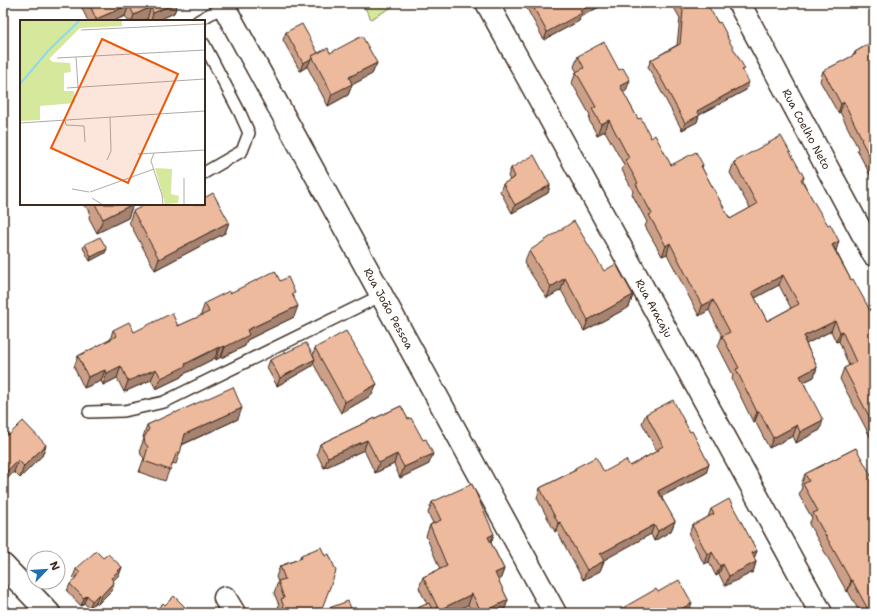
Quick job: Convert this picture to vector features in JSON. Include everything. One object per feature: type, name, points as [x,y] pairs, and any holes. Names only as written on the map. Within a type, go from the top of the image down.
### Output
[{"type":"street","name":"Rua Aracaju","points":[[487,3],[821,613]]},
{"type":"street","name":"Rua Coelho Neto","points":[[739,3],[874,255]]},
{"type":"street","name":"Rua João Pessoa","points":[[223,4],[555,613]]},
{"type":"street","points":[[3,565],[49,613]]},
{"type":"lane","points":[[199,20],[223,4]]},
{"type":"lane","points":[[205,46],[249,133],[242,151],[205,171]]},
{"type":"lane","points":[[89,412],[124,411],[164,402],[382,295]]},
{"type":"green space","points":[[362,3],[399,3],[371,19]]},
{"type":"building","points":[[89,3],[176,3],[153,13],[151,7],[134,15],[129,5],[96,19]]},
{"type":"building","points":[[531,3],[594,3],[580,11],[582,13],[547,32]]},
{"type":"building","points":[[679,3],[704,3],[710,9],[718,23],[720,22],[745,69],[742,70],[749,82],[697,111],[700,115],[685,123],[651,60],[680,44],[683,11]]},
{"type":"building","points":[[302,24],[318,53],[303,63],[286,32]]},
{"type":"building","points":[[362,36],[377,63],[349,77],[352,84],[332,94],[312,56],[328,48],[330,53]]},
{"type":"building","points":[[874,41],[874,165],[844,102],[841,104],[823,71],[856,54],[855,52]]},
{"type":"building","points":[[604,42],[619,70],[623,68],[630,80],[620,86],[638,119],[641,118],[651,138],[655,135],[671,165],[696,152],[703,165],[701,166],[730,219],[757,204],[734,162],[781,136],[804,177],[801,179],[828,225],[830,224],[839,241],[832,245],[851,280],[853,279],[872,314],[874,314],[874,426],[844,368],[856,362],[842,331],[840,332],[835,321],[804,336],[806,340],[804,340],[817,367],[800,376],[823,420],[800,432],[797,425],[773,438],[759,411],[757,412],[736,369],[739,368],[722,336],[730,332],[713,300],[702,306],[670,243],[666,246],[649,215],[652,214],[636,184],[638,183],[625,160],[629,158],[609,120],[601,124],[592,109],[596,107],[576,72],[584,68],[578,56]],"holes":[[[783,275],[799,304],[767,321],[752,292]]]},
{"type":"building","points":[[534,155],[550,185],[515,205],[503,184],[515,177],[511,168]]},
{"type":"building","points":[[213,193],[229,222],[159,259],[133,211],[145,205],[205,205],[205,197]]},
{"type":"building","points":[[96,205],[131,205],[103,219]]},
{"type":"building","points":[[574,221],[604,271],[616,264],[633,295],[588,320],[565,278],[551,287],[529,251]]},
{"type":"building","points":[[100,237],[107,249],[91,257],[85,244]]},
{"type":"building","points":[[275,271],[280,281],[288,277],[295,293],[292,294],[298,306],[247,330],[249,335],[225,347],[219,347],[185,364],[186,366],[161,378],[156,369],[128,381],[121,366],[107,373],[105,370],[88,377],[78,356],[117,336],[113,330],[129,322],[134,332],[172,313],[178,326],[209,312],[205,303],[229,291],[230,293]]},
{"type":"building","points":[[346,331],[377,384],[345,402],[315,348]]},
{"type":"building","points":[[306,343],[315,359],[280,378],[270,360]]},
{"type":"building","points":[[233,387],[242,408],[185,434],[180,453],[177,452],[170,470],[144,461],[148,447],[144,438],[149,429],[147,425]]},
{"type":"building","points":[[673,400],[690,432],[692,431],[709,464],[658,491],[675,521],[658,531],[654,525],[600,554],[604,561],[587,570],[560,522],[558,523],[540,488],[576,470],[575,468],[596,457],[604,472],[626,460],[630,466],[659,450],[658,449],[663,446],[646,414]]},
{"type":"building","points":[[401,406],[408,419],[411,418],[423,440],[426,439],[433,454],[404,467],[397,454],[379,463],[367,440],[328,457],[320,444]]},
{"type":"building","points":[[23,421],[46,445],[24,466],[18,460],[4,474],[3,432],[4,431],[9,435]]},
{"type":"building","points":[[856,448],[874,479],[874,613],[870,613],[813,513],[818,511],[803,484],[809,481],[805,474]]},
{"type":"building","points":[[472,484],[494,534],[488,537],[504,569],[495,573],[508,600],[482,613],[472,594],[439,610],[423,577],[447,566],[430,525],[441,520],[432,502]]},
{"type":"building","points":[[729,499],[757,551],[752,553],[756,562],[729,576],[723,564],[720,566],[712,552],[707,554],[692,525],[714,514],[711,509]]},
{"type":"building","points":[[321,547],[325,556],[329,554],[336,571],[321,611],[348,601],[353,613],[286,613],[281,599],[284,598],[278,581],[285,579],[280,566],[302,558],[301,555]]},
{"type":"building","points":[[96,551],[103,558],[108,554],[122,567],[111,578],[114,582],[101,596],[99,594],[92,601],[87,595],[84,598],[70,584],[80,573],[76,569]]},
{"type":"building","points":[[679,580],[692,603],[674,613],[614,613],[656,589],[658,592]]},
{"type":"building","points":[[174,596],[185,607],[182,609],[186,613],[153,613],[163,603],[165,605]]},
{"type":"building","points":[[429,603],[434,613],[414,613],[413,610]]},
{"type":"building","points":[[532,609],[535,613],[525,613]]}]
